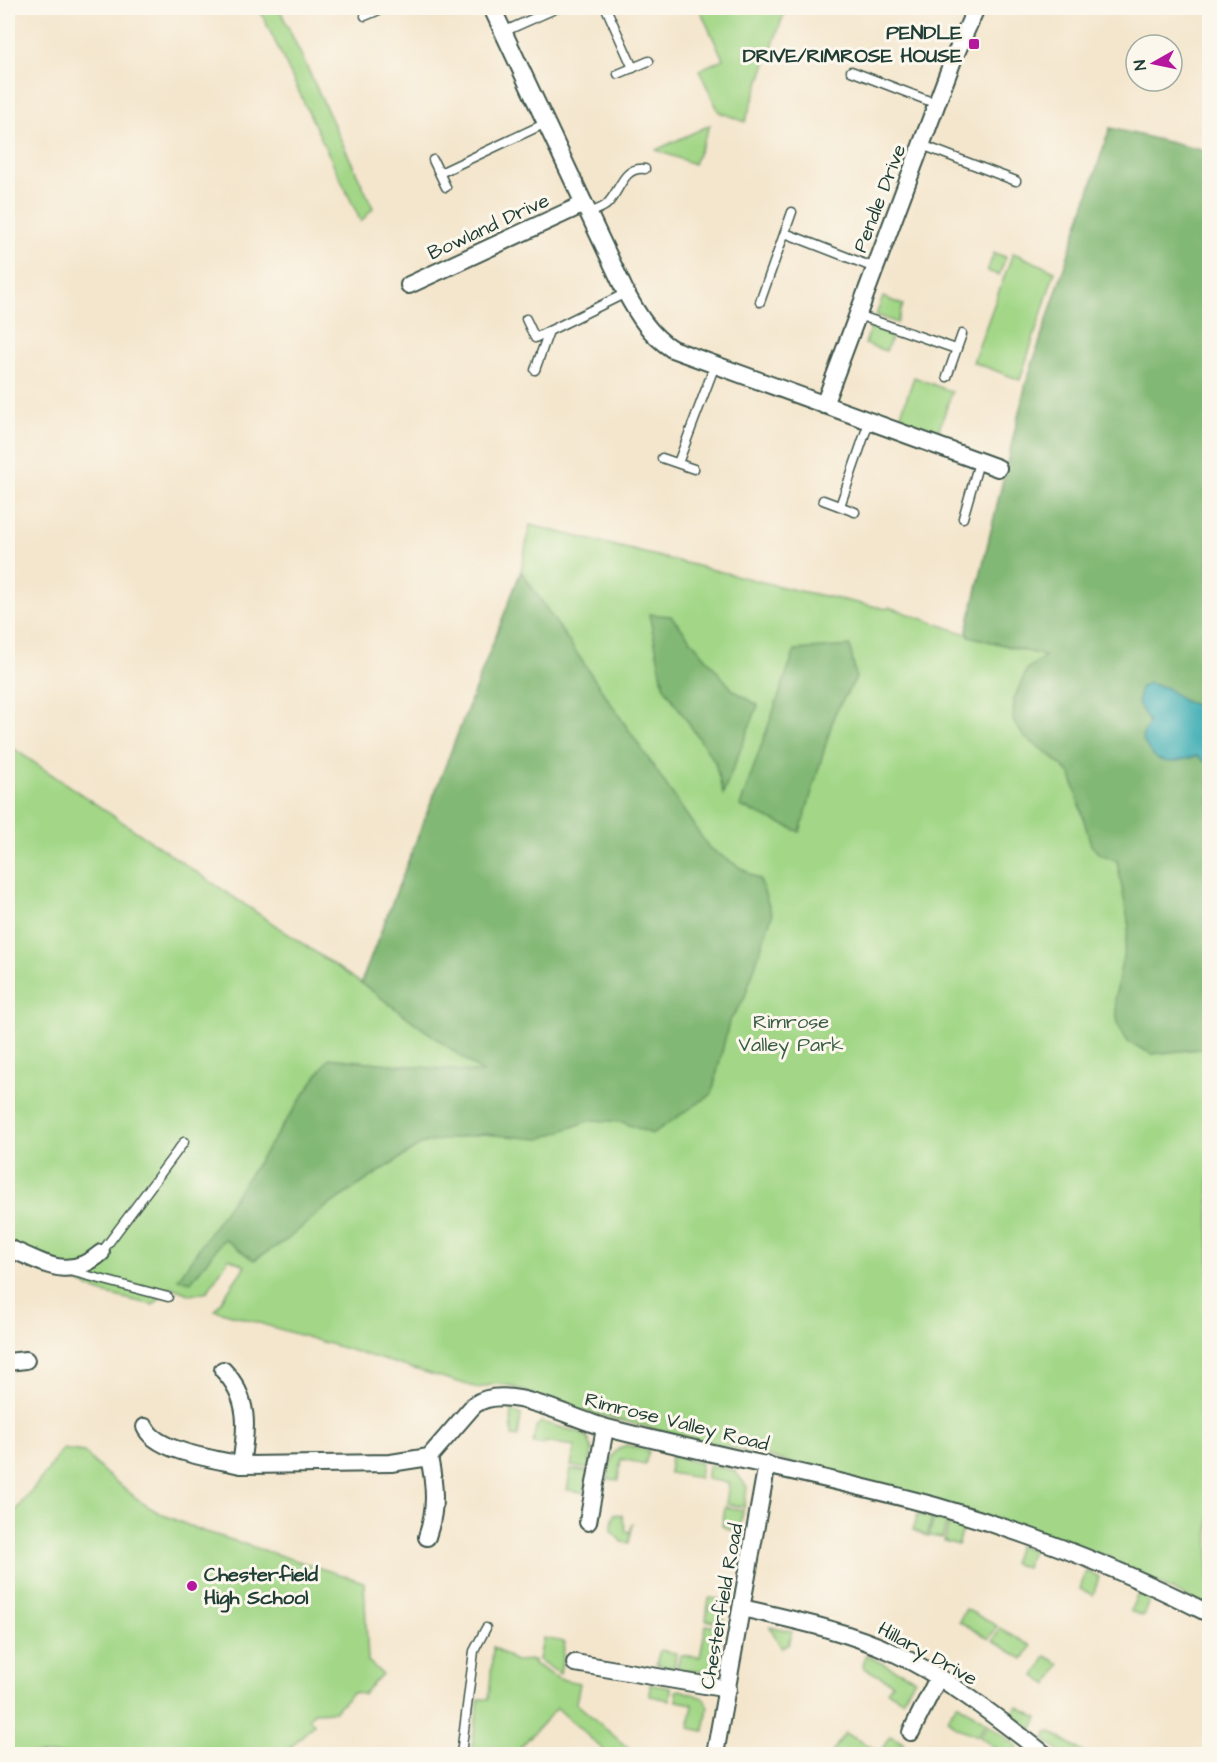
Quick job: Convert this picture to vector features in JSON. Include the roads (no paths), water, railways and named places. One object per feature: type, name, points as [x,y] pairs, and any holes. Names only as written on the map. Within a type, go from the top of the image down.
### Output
[{"type":"street","points":[[492,8],[626,293],[644,323],[658,340],[672,349],[998,468]]},
{"type":"street","name":"Pendle Drive","points":[[824,405],[937,104],[976,8]]},
{"type":"street","name":"Bowland Drive","points":[[409,285],[586,209]]},
{"type":"street","points":[[8,1248],[67,1270],[82,1267],[101,1253]]},
{"type":"street","points":[[8,1362],[26,1360]]},
{"type":"street","points":[[223,1370],[236,1384],[243,1405],[245,1438],[242,1465]]},
{"type":"street","name":"Rimrose Valley Road","points":[[429,1457],[474,1405],[491,1396],[499,1395],[532,1403],[605,1428],[767,1464],[936,1507],[1096,1561],[1209,1614]]},
{"type":"street","points":[[145,1427],[148,1434],[161,1444],[242,1465],[392,1463],[429,1457],[435,1486],[435,1505],[427,1537]]},
{"type":"street","points":[[588,1522],[605,1428]]},
{"type":"street","name":"Chesterfield Road","points":[[716,1755],[767,1464]]},
{"type":"street","name":"Hillary Drive","points":[[742,1608],[841,1632],[892,1652],[938,1678],[999,1719],[1044,1755]]},
{"type":"street","points":[[575,1663],[728,1689]]},
{"type":"street","points":[[911,1732],[938,1678]]},
{"type":"lane","points":[[365,16],[384,8]]},
{"type":"lane","points":[[503,32],[556,8]]},
{"type":"lane","points":[[606,8],[633,68]]},
{"type":"lane","points":[[618,74],[649,61]]},
{"type":"lane","points":[[851,71],[937,104]]},
{"type":"lane","points":[[440,173],[546,123]]},
{"type":"lane","points":[[922,145],[1016,181]]},
{"type":"lane","points":[[433,160],[446,187]]},
{"type":"lane","name":"Bowland Drive","points":[[586,209],[605,206],[629,172],[636,168],[645,169]]},
{"type":"lane","points":[[760,302],[792,212]]},
{"type":"lane","points":[[785,233],[875,268]]},
{"type":"lane","points":[[526,318],[535,338],[626,293]]},
{"type":"lane","points":[[858,315],[956,349]]},
{"type":"lane","points":[[535,370],[549,331]]},
{"type":"lane","points":[[946,377],[962,334]]},
{"type":"lane","points":[[678,464],[715,365]]},
{"type":"lane","points":[[840,506],[870,422]]},
{"type":"lane","points":[[662,458],[694,469]]},
{"type":"lane","points":[[963,518],[980,462]]},
{"type":"lane","points":[[823,500],[855,512]]},
{"type":"lane","points":[[101,1253],[184,1142]]},
{"type":"lane","points":[[67,1270],[168,1298]]},
{"type":"lane","points":[[461,1755],[474,1651],[486,1628]]},
{"type":"water","points":[[1148,683],[1167,688],[1182,700],[1209,710],[1209,765],[1197,756],[1171,762],[1158,759],[1152,754],[1142,737],[1149,723],[1138,703],[1140,688]]},
{"type":"place","name":"PENDLE DRIVE/RIMROSE HOUSE","points":[[974,44]]},
{"type":"place","name":"Chesterfield High School","points":[[192,1586]]},
{"type":"park label","name":"Rimrose Valley Park","points":[[791,1032]]}]
